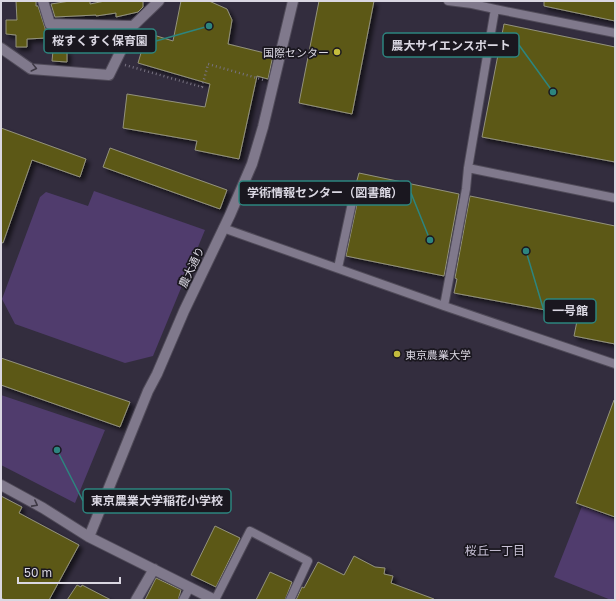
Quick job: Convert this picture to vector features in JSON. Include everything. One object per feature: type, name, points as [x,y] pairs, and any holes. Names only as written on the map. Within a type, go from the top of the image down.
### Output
[{"type":"street","points":[[43,1],[50,24],[133,26]]},
{"type":"street","points":[[1,48],[31,69],[109,75],[133,26],[159,1]]},
{"type":"street","name":"農大通り","points":[[89,536],[148,391],[230,215],[252,164],[263,127],[293,1]]},
{"type":"street","points":[[1,485],[89,536],[215,600]]},
{"type":"street","points":[[136,600],[154,569]]},
{"type":"lane","points":[[448,1],[472,3],[615,33]]},
{"type":"lane","points":[[444,306],[466,189],[468,168],[495,9]]},
{"type":"lane","points":[[468,168],[615,198]]},
{"type":"lane","points":[[338,268],[355,189]]},
{"type":"lane","points":[[223,228],[444,306],[615,364]]},
{"type":"lane","points":[[215,600],[250,531],[308,561],[290,600]]},
{"type":"lane","points":[[183,600],[190,587]]},
{"type":"path","points":[[116,62],[202,87],[208,64],[274,82]]},
{"type":"shaded area","points":[[94,191],[205,230],[153,356],[125,363],[15,324],[2,299],[40,197],[46,192],[88,206]]},
{"type":"shaded area","points":[[1,395],[105,430],[75,503],[1,465]]},
{"type":"shaded area","points":[[582,506],[615,519],[615,600],[611,600],[554,577]]},
{"type":"building","points":[[16,1],[36,1],[36,6],[38,6],[45,28],[46,38],[27,39],[27,47],[16,47],[16,35],[6,34],[6,20],[17,20]]},
{"type":"building","points":[[70,1],[90,1],[90,4],[105,1],[143,1],[143,7],[138,12],[116,17],[116,13],[96,16],[55,17],[51,4]]},
{"type":"building","points":[[181,1],[209,1],[227,9],[232,20],[228,44],[273,55],[268,79],[257,76],[239,159],[195,150],[197,141],[123,128],[127,94],[205,107],[210,84],[138,63],[147,33],[173,41]]},
{"type":"building","name":"国際センター","points":[[319,1],[374,1],[352,114],[299,103]]},
{"type":"building","points":[[544,1],[615,1],[615,21],[544,6]]},
{"type":"building","points":[[504,24],[615,47],[615,162],[482,137]]},
{"type":"building","points":[[53,51],[67,51],[67,62],[52,61]]},
{"type":"building","points":[[1,128],[86,159],[80,177],[32,160],[3,243],[1,242]]},
{"type":"building","points":[[110,148],[227,190],[220,209],[103,167]]},
{"type":"building","points":[[359,173],[459,194],[444,276],[346,256],[360,190],[360,187],[356,184]]},
{"type":"building","points":[[470,196],[615,226],[615,344],[574,336],[578,316],[454,293],[457,279],[455,278]]},
{"type":"building","points":[[1,358],[130,402],[120,427],[1,385]]},
{"type":"building","points":[[614,400],[615,401],[615,517],[576,503]]},
{"type":"building","points":[[1,496],[22,507],[19,513],[79,545],[49,600],[5,600],[1,598]]},
{"type":"building","points":[[215,526],[240,538],[216,587],[191,575]]},
{"type":"building","points":[[354,556],[375,567],[385,568],[384,574],[393,576],[391,583],[434,600],[296,600],[302,587],[304,588],[318,562],[344,575]]},
{"type":"building","points":[[270,572],[292,582],[285,600],[256,600]]},
{"type":"building","points":[[156,578],[181,590],[178,600],[145,600]]},
{"type":"building","points":[[77,585],[81,587],[82,585],[111,600],[67,600]]},
{"type":"place","name":"桜すくすく保育園","points":[[209,26]]},
{"type":"place","name":"国際センター","points":[[337,52]]},
{"type":"place","name":"農大サイエンスポート","points":[[553,92]]},
{"type":"place","name":"学術情報センター（図書館）","points":[[430,240]]},
{"type":"place","name":"一号館","points":[[526,251]]},
{"type":"place","name":"東京農業大学","points":[[397,354]]},
{"type":"place","name":"東京農業大学稲花小学校","points":[[57,450]]},
{"type":"district","name":"桜丘一丁目","points":[[495,550]]}]
